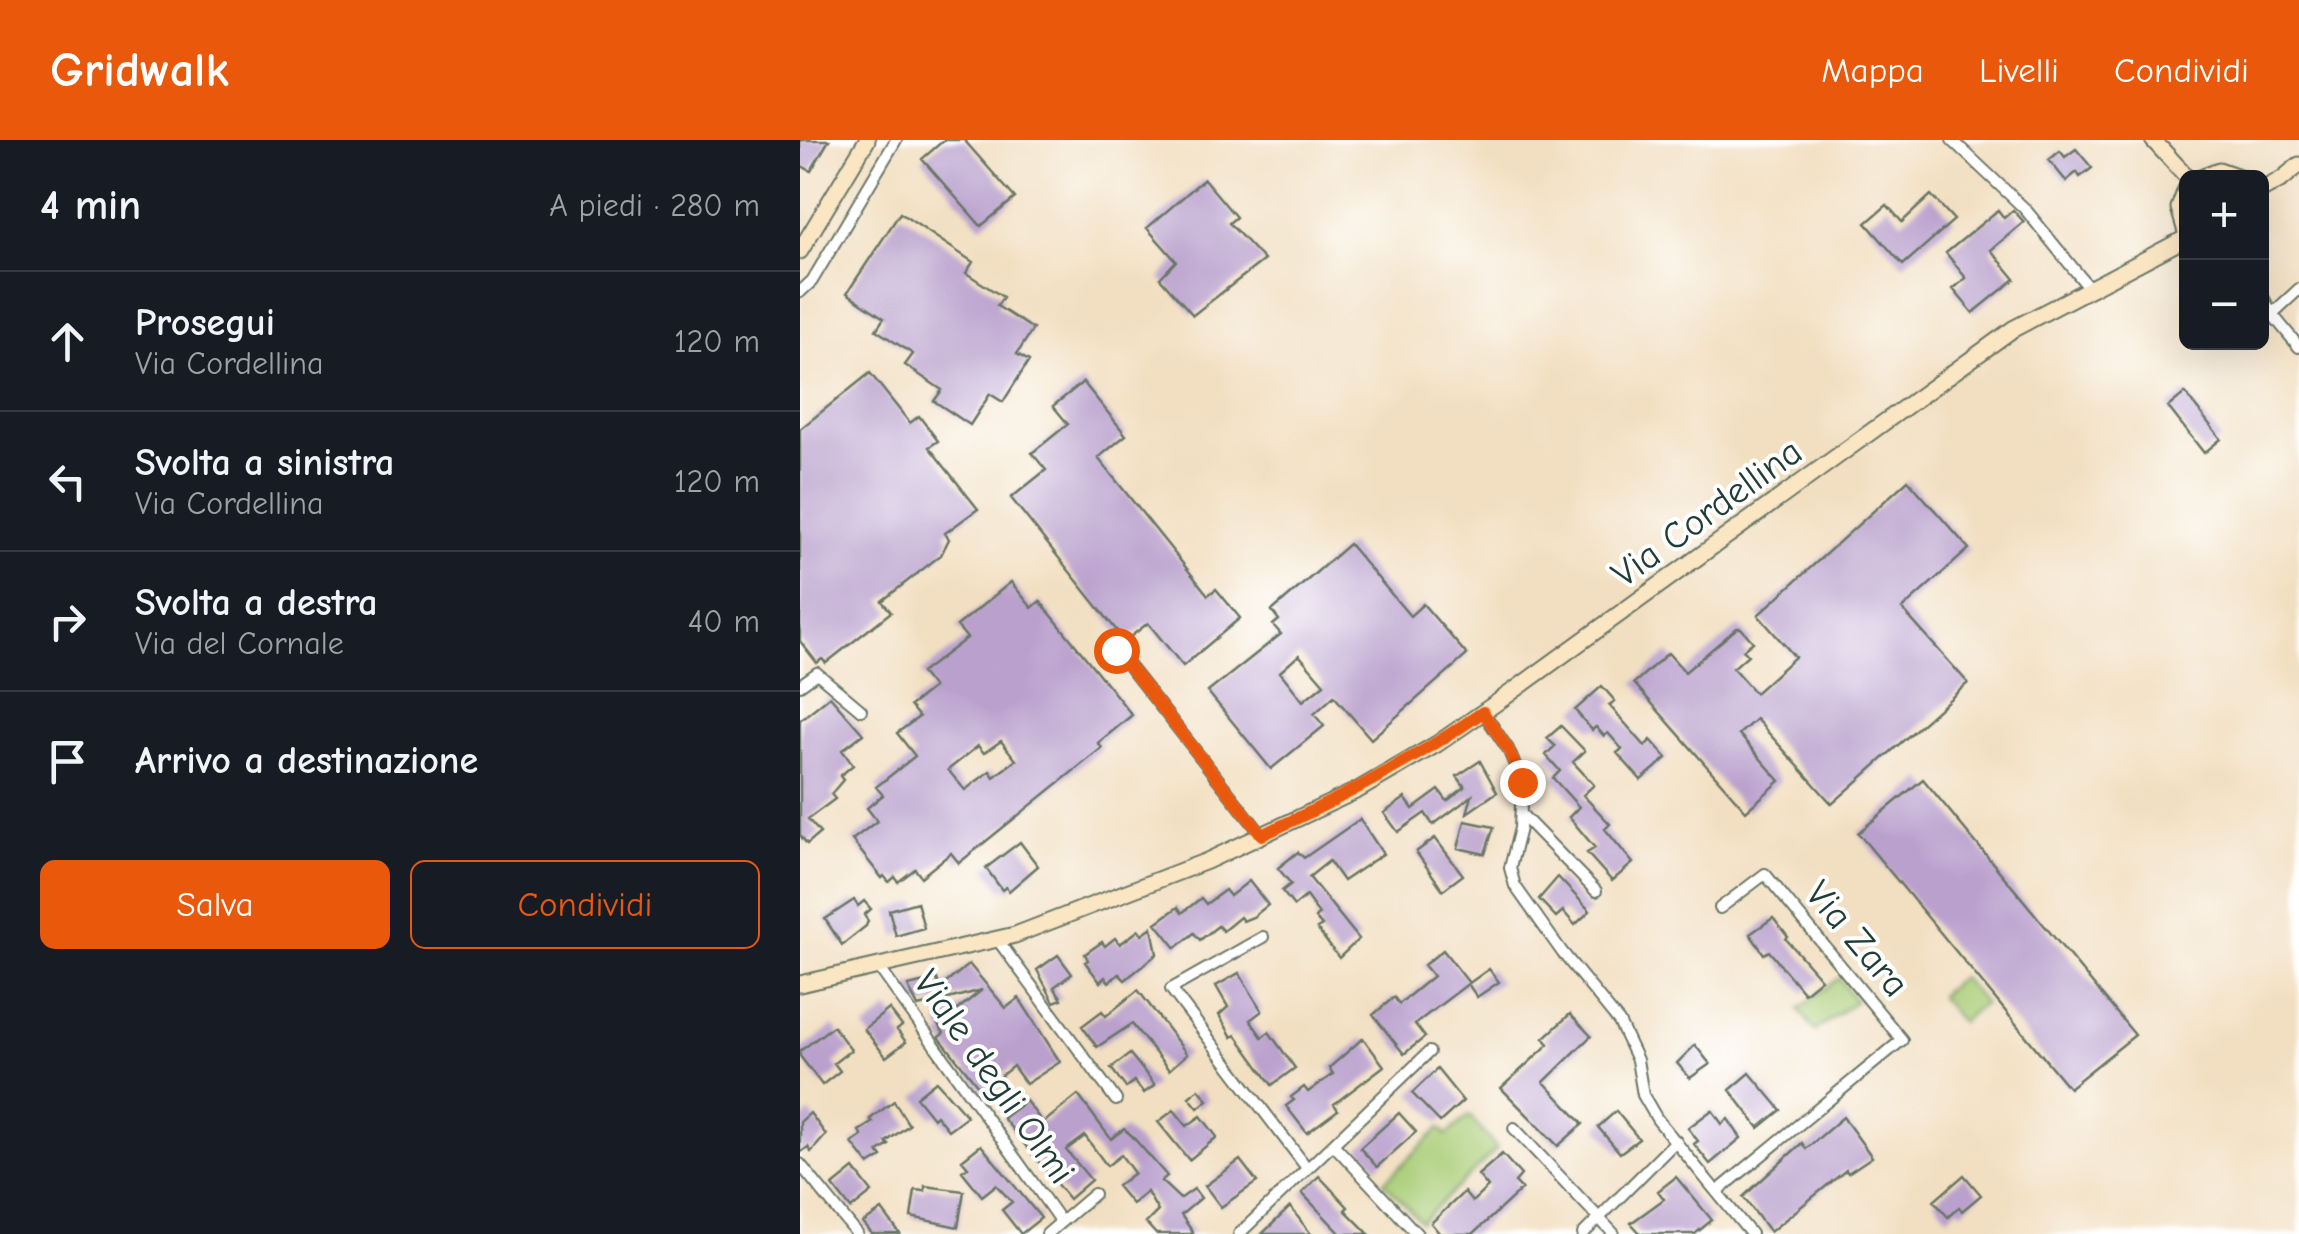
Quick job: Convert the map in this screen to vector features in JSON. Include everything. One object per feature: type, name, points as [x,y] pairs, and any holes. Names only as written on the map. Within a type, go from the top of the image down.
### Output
[{"type":"street","points":[[800,251],[867,140]]},
{"type":"street","points":[[800,292],[812,281],[896,140]]},
{"type":"street","points":[[1952,140],[2025,209],[2090,289]]},
{"type":"street","points":[[2153,140],[2181,170]]},
{"type":"street","points":[[2269,185],[2299,165]]},
{"type":"street","name":"Via Cordellina","points":[[800,984],[997,939],[1207,861],[1358,790],[1483,712],[2013,329],[2179,239]]},
{"type":"street","points":[[2272,314],[2299,288]]},
{"type":"street","points":[[2269,308],[2299,347]]},
{"type":"street","points":[[1116,650],[1262,835]]},
{"type":"street","points":[[800,685],[817,673],[861,710]]},
{"type":"street","points":[[1483,712],[1522,782],[1521,814],[1510,868],[1516,886],[1562,952],[1619,1022],[1637,1060],[1643,1094],[1676,1142],[1751,1234]]},
{"type":"street","points":[[1521,814],[1596,891]]},
{"type":"street","name":"Via Zara","points":[[1718,1192],[1902,1040],[1766,874],[1720,908]]},
{"type":"street","points":[[1263,937],[1171,989],[1307,1168]]},
{"type":"street","points":[[997,939],[1116,1100]]},
{"type":"street","name":"Viale degli Olmi","points":[[878,966],[1060,1222]]},
{"type":"street","points":[[1238,1234],[1429,1052]]},
{"type":"street","points":[[1514,1128],[1614,1234]]},
{"type":"street","points":[[1583,1234],[1676,1142]]},
{"type":"street","points":[[1333,1144],[1416,1234]]},
{"type":"street","points":[[800,1164],[857,1234]]},
{"type":"street","points":[[1047,1234],[1094,1194]]},
{"type":"green space","points":[[1961,977],[1984,1003],[1961,1022],[1939,996]]},
{"type":"green space","points":[[1839,978],[1855,1001],[1815,1031],[1799,1009]]},
{"type":"green space","points":[[1469,1115],[1497,1149],[1421,1222],[1384,1182],[1440,1128],[1447,1135]]},
{"type":"building","points":[[800,140],[829,140],[811,171],[800,165]]},
{"type":"building","points":[[944,140],[964,140],[1015,198],[981,226],[922,159]]},
{"type":"building","points":[[2076,149],[2092,168],[2080,177],[2077,172],[2066,181],[2049,160],[2060,151],[2065,157]]},
{"type":"building","points":[[1204,179],[1236,217],[1229,223],[1264,260],[1193,315],[1160,278],[1176,261],[1147,228]]},
{"type":"building","points":[[1931,195],[1954,220],[1903,265],[1866,223],[1887,205],[1902,222]]},
{"type":"building","points":[[1998,210],[2004,218],[2013,210],[2024,222],[1991,250],[2015,279],[1973,313],[1953,289],[1966,278],[1946,253]]},
{"type":"building","points":[[900,213],[973,262],[966,273],[1003,297],[997,306],[1033,329],[1017,354],[1029,361],[1003,402],[990,394],[970,425],[934,401],[942,390],[905,365],[913,354],[876,330],[884,318],[847,293]]},
{"type":"building","points":[[870,373],[910,423],[919,416],[938,441],[929,447],[978,509],[945,533],[949,539],[941,555],[882,601],[891,612],[826,663],[822,659],[817,663],[800,641],[800,429]]},
{"type":"building","points":[[1083,382],[1126,435],[1098,458],[1208,595],[1216,589],[1240,618],[1183,666],[1148,623],[1125,641],[1011,498],[1046,470],[1032,453],[1068,424],[1053,406]]},
{"type":"building","points":[[2185,393],[2221,439],[2204,453],[2168,407]]},
{"type":"building","points":[[1908,480],[1969,549],[1902,609],[1968,683],[1832,804],[1756,719],[1739,734],[1780,781],[1746,811],[1634,683],[1668,653],[1685,672],[1741,628],[1753,642],[1743,650],[1748,655],[1733,668],[1755,693],[1795,657],[1758,615]]},
{"type":"building","points":[[1349,544],[1410,616],[1423,604],[1467,655],[1371,739],[1334,696],[1314,714],[1324,726],[1271,769],[1208,692],[1281,634],[1273,625],[1279,620],[1272,611]],"holes":[[[1299,655],[1324,684],[1303,701],[1280,672]]]},
{"type":"building","points":[[1011,582],[1032,608],[1040,601],[1132,715],[1098,743],[1102,748],[959,863],[951,853],[921,877],[915,869],[898,882],[895,877],[889,882],[852,840],[877,821],[867,808],[883,795],[876,787],[915,756],[897,733],[919,717],[910,706],[933,688],[921,673],[967,638],[957,626]],"holes":[[[1001,741],[1016,760],[994,777],[990,771],[965,790],[948,770],[978,746],[984,753]]]},
{"type":"building","points":[[1602,686],[1615,701],[1609,705],[1645,746],[1651,740],[1667,758],[1641,780],[1617,753],[1622,749],[1608,733],[1604,736],[1596,727],[1592,730],[1575,710]]},
{"type":"building","points":[[830,696],[863,734],[842,750],[853,765],[840,776],[843,780],[831,794],[835,799],[808,819],[820,833],[807,844],[800,835],[800,720]]},
{"type":"building","points":[[1561,726],[1585,751],[1573,762],[1594,785],[1583,795],[1610,824],[1605,829],[1633,863],[1612,881],[1587,853],[1595,848],[1569,817],[1579,807],[1553,778],[1560,771],[1546,755],[1555,746],[1547,738]]},
{"type":"building","points":[[1480,761],[1497,792],[1467,813],[1472,796],[1433,825],[1425,813],[1398,832],[1384,813],[1405,798],[1413,809],[1439,790],[1447,801],[1465,787],[1457,776]]},
{"type":"building","points":[[1923,779],[2135,1035],[2069,1088],[1858,833]]},
{"type":"building","points":[[1360,819],[1383,854],[1343,881],[1329,861],[1309,877],[1359,939],[1339,958],[1317,929],[1322,926],[1315,918],[1319,914],[1306,896],[1294,906],[1282,891],[1291,884],[1278,868],[1298,852],[1304,858]]},
{"type":"building","points":[[1465,821],[1494,827],[1485,854],[1458,848]]},
{"type":"building","points":[[1435,838],[1463,875],[1443,890],[1416,852]]},
{"type":"building","points":[[1020,842],[1038,866],[1009,891],[1006,887],[1002,890],[986,868]]},
{"type":"building","points":[[1558,877],[1590,911],[1575,925],[1563,911],[1556,917],[1539,899]]},
{"type":"building","points":[[1249,881],[1268,905],[1253,917],[1243,921],[1240,917],[1223,931],[1218,926],[1200,940],[1194,933],[1176,948],[1156,923],[1178,907],[1182,913],[1201,898],[1206,904],[1225,890],[1230,896]]},
{"type":"building","points":[[854,900],[858,906],[864,901],[871,909],[864,915],[868,921],[842,945],[825,919]]},
{"type":"building","points":[[917,902],[924,928],[896,936],[889,910]]},
{"type":"building","points":[[1773,918],[1821,979],[1804,993],[1769,951],[1764,954],[1750,934]]},
{"type":"building","points":[[1152,927],[1157,954],[1125,980],[1119,974],[1109,982],[1105,977],[1100,982],[1085,962],[1085,954],[1102,942],[1105,946],[1115,938],[1120,944],[1139,930],[1142,934]]},
{"type":"building","points":[[1443,950],[1469,983],[1415,1024],[1425,1037],[1404,1054],[1373,1015],[1394,997],[1399,1004],[1433,976],[1424,965]]},
{"type":"building","points":[[1058,955],[1072,974],[1054,987],[1062,999],[1054,1002],[1037,970]]},
{"type":"building","points":[[969,964],[1006,1008],[1019,998],[1060,1062],[1026,1084],[1013,1066],[982,1091],[939,1037],[944,1033],[938,1025],[982,990],[918,1007],[908,986],[937,979],[940,988]]},
{"type":"building","points":[[1489,969],[1499,982],[1477,997],[1468,984]]},
{"type":"building","points":[[1239,973],[1262,1011],[1250,1020],[1262,1037],[1269,1032],[1295,1068],[1272,1085],[1219,1015],[1228,1007],[1216,986]]},
{"type":"building","points":[[1138,990],[1187,1054],[1169,1070],[1132,1024],[1097,1047],[1082,1026],[1102,1011],[1106,1016]]},
{"type":"building","points":[[889,1009],[902,1026],[897,1030],[906,1042],[886,1057],[864,1029]]},
{"type":"building","points":[[1570,1014],[1591,1036],[1544,1082],[1583,1124],[1558,1146],[1501,1088],[1549,1044],[1544,1038]]},
{"type":"building","points":[[833,1026],[851,1050],[834,1063],[840,1071],[822,1085],[800,1051]]},
{"type":"building","points":[[1363,1038],[1384,1066],[1334,1104],[1338,1110],[1307,1133],[1286,1106],[1294,1100],[1291,1097],[1304,1087],[1308,1092],[1333,1074],[1329,1068]]},
{"type":"building","points":[[1695,1045],[1710,1064],[1690,1078],[1677,1063]]},
{"type":"building","points":[[1130,1054],[1155,1085],[1144,1093],[1134,1081],[1126,1088],[1111,1068]]},
{"type":"building","points":[[1437,1069],[1463,1101],[1440,1122],[1412,1093]]},
{"type":"building","points":[[1750,1073],[1781,1110],[1759,1128],[1730,1090]]},
{"type":"building","points":[[936,1081],[967,1116],[948,1130],[916,1097]]},
{"type":"building","points":[[1199,1089],[1208,1100],[1198,1108],[1189,1097]]},
{"type":"building","points":[[1078,1095],[1111,1139],[1124,1129],[1131,1135],[1167,1176],[1161,1181],[1180,1199],[1194,1189],[1201,1198],[1181,1215],[1194,1234],[1156,1234],[1146,1223],[1158,1211],[1147,1192],[1132,1204],[1117,1186],[1134,1173],[1121,1155],[1107,1166],[1085,1136],[1066,1150],[1091,1180],[1069,1199],[1003,1118],[1026,1101],[1043,1123]]},
{"type":"building","points":[[894,1101],[909,1125],[886,1142],[889,1145],[878,1152],[882,1157],[869,1165],[852,1143],[862,1136],[859,1131],[873,1122],[870,1119]]},
{"type":"building","points":[[1174,1110],[1187,1126],[1201,1116],[1217,1137],[1189,1160],[1158,1122]]},
{"type":"building","points":[[1712,1110],[1722,1124],[1728,1119],[1741,1138],[1710,1164],[1694,1144],[1698,1141],[1688,1128]]},
{"type":"building","points":[[1616,1111],[1639,1139],[1620,1153],[1598,1127]]},
{"type":"building","points":[[810,1113],[826,1135],[811,1152],[808,1147],[800,1153],[800,1122]]},
{"type":"building","points":[[1399,1113],[1416,1132],[1377,1167],[1360,1148]]},
{"type":"building","points":[[1843,1117],[1872,1157],[1848,1173],[1846,1170],[1770,1232],[1743,1197],[1802,1143],[1806,1149]]},
{"type":"building","points":[[981,1145],[1041,1218],[1021,1234],[1002,1210],[1012,1202],[996,1185],[982,1196],[962,1171],[968,1167],[962,1160]]},
{"type":"building","points":[[1502,1154],[1521,1175],[1515,1182],[1522,1189],[1473,1234],[1440,1234],[1431,1223],[1464,1192],[1472,1202],[1488,1187],[1478,1175]]},
{"type":"building","points":[[1240,1160],[1257,1182],[1221,1207],[1205,1186]]},
{"type":"building","points":[[854,1169],[872,1192],[851,1209],[833,1186]]},
{"type":"building","points":[[1964,1175],[1981,1195],[1948,1217],[1934,1201]]},
{"type":"building","points":[[1319,1176],[1369,1234],[1341,1234],[1302,1193]]},
{"type":"building","points":[[1676,1177],[1712,1220],[1695,1234],[1641,1234],[1631,1223],[1664,1199],[1658,1191]]},
{"type":"building","points":[[925,1186],[964,1191],[958,1227],[911,1217],[915,1190],[925,1191]]},
{"type":"building","points":[[1290,1207],[1311,1234],[1262,1234]]},
{"type":"building","points":[[882,1210],[900,1234],[872,1234],[863,1223]]},
{"type":"route","points":[[1116,650],[1262,835],[1358,790],[1483,712],[1508,749],[1522,782]]}]
